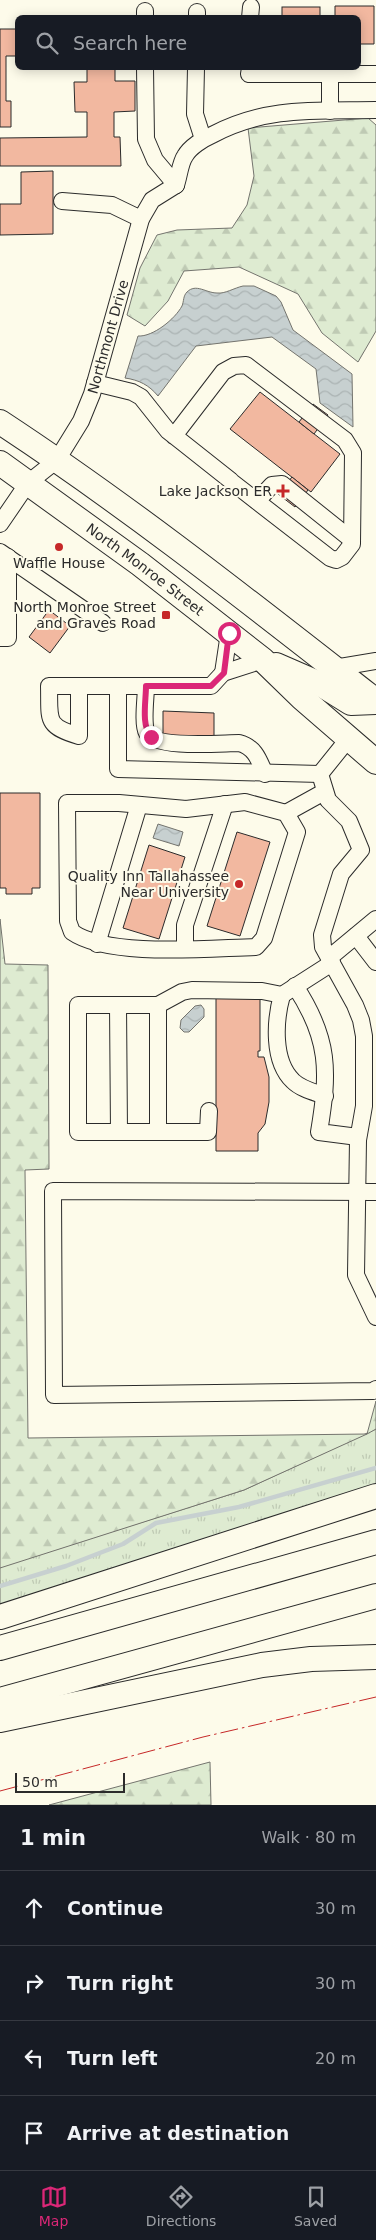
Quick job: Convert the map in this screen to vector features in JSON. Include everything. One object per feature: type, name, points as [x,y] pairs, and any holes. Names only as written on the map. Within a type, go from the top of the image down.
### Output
[{"type":"highway","points":[[0,422],[57,460],[192,558],[376,702]]},
{"type":"highway","name":"North Monroe Street","points":[[0,463],[140,564],[263,660],[302,698],[376,762]]},
{"type":"highway","points":[[263,660],[322,685],[351,702],[376,702]]},
{"type":"highway","points":[[349,738],[369,736],[376,740]]},
{"type":"highway","points":[[0,1617],[376,1496]]},
{"type":"highway","points":[[0,1648],[376,1542]]},
{"type":"highway","points":[[0,1700],[376,1596]]},
{"type":"highway","points":[[0,1720],[262,1665],[311,1659],[376,1657]]},
{"type":"street","points":[[145,70],[146,139],[155,160],[176,185]]},
{"type":"street","points":[[196,70],[195,114],[203,139]]},
{"type":"street","points":[[250,70],[249,74],[376,74]]},
{"type":"street","points":[[330,74],[330,111]]},
{"type":"street","points":[[176,185],[185,156],[203,139],[232,124],[260,115],[376,110]]},
{"type":"street","name":"Northmont Drive","points":[[0,524],[28,483],[57,460],[81,421],[95,383],[140,219],[152,200],[176,185]]},
{"type":"street","points":[[62,201],[112,206],[140,219]]},
{"type":"street","points":[[95,383],[132,392],[141,397],[174,436],[330,558],[336,560],[342,557],[352,544],[353,453],[345,440],[246,365],[234,366],[223,372],[174,436]]},
{"type":"street","points":[[257,501],[272,486],[282,484],[352,540]]},
{"type":"street","points":[[4,555],[102,623]]},
{"type":"street","points":[[0,638],[8,638],[4,555]]},
{"type":"street","points":[[224,673],[229,633]]},
{"type":"street","points":[[79,686],[211,686],[224,673],[263,660]]},
{"type":"street","points":[[334,668],[376,661]]},
{"type":"street","points":[[118,686],[118,769],[320,774]]},
{"type":"street","points":[[146,686],[145,725],[151,737],[163,742],[239,742],[247,745],[258,758],[265,774]]},
{"type":"street","points":[[320,774],[349,738]]},
{"type":"street","points":[[320,774],[328,800],[350,821],[369,851],[341,874],[322,935],[324,947],[361,1020],[364,1036],[364,1106],[358,1137],[356,1192],[356,1275],[376,1317]]},
{"type":"street","points":[[286,813],[297,832],[264,938],[256,948],[117,949],[97,944],[72,932],[68,921],[67,803],[139,805],[186,809],[245,802],[286,813],[324,792]]},
{"type":"street","points":[[185,948],[185,925],[224,804]]},
{"type":"street","points":[[97,944],[139,805]]},
{"type":"street","points":[[325,1096],[294,1082],[283,1069],[278,1053],[278,1016],[289,990],[331,961],[376,919]]},
{"type":"street","points":[[356,936],[376,962]]},
{"type":"street","points":[[209,1111],[208,1132],[78,1132],[78,1005],[158,1005],[182,992],[192,990],[289,990],[309,1007],[325,1054],[325,1096],[319,1132],[358,1137]]},
{"type":"street","points":[[118,1005],[119,1132]]},
{"type":"street","points":[[158,1005],[158,1132]]},
{"type":"street","points":[[376,1192],[52,1191],[54,1395],[373,1391],[376,1389]]},
{"type":"green space","points":[[368,118],[376,125],[376,331],[358,362],[322,333],[298,294],[239,267],[184,271],[168,301],[145,326],[127,315],[140,268],[157,235],[177,230],[232,228],[247,205],[254,176],[248,128]]},
{"type":"green space","points":[[0,919],[5,964],[48,965],[49,1169],[25,1170],[28,1438],[367,1434],[244,1490],[0,1568]]},
{"type":"green space","points":[[376,1401],[376,1429],[367,1434]]},
{"type":"green space","points":[[376,1429],[376,1490],[0,1610],[0,1567],[244,1490]]},
{"type":"green space","points":[[210,1762],[211,1805],[49,1805]]},
{"type":"water","points":[[243,286],[254,286],[276,296],[281,302],[293,330],[352,374],[353,427],[320,403],[316,369],[272,337],[196,346],[158,396],[143,384],[125,378],[138,336],[150,334],[169,321],[179,311],[184,297],[190,289],[198,288],[213,293],[220,293]]},
{"type":"water","points":[[158,824],[183,832],[179,846],[153,838]]},
{"type":"water","points":[[201,1005],[204,1009],[204,1017],[189,1032],[184,1032],[180,1028],[181,1020],[195,1006]]},
{"type":"building","points":[[335,6],[374,6],[374,44],[361,44],[361,15],[335,15]]},
{"type":"building","points":[[282,7],[320,7],[320,15],[282,15]]},
{"type":"building","points":[[0,29],[15,29],[15,56],[6,56],[6,101],[11,101],[11,127],[0,127]]},
{"type":"building","points":[[87,70],[115,70],[115,81],[135,81],[135,111],[114,112],[114,137],[120,137],[121,166],[0,166],[0,138],[87,137],[87,112],[75,112],[74,82],[87,82]]},
{"type":"building","points":[[53,171],[53,234],[0,235],[0,204],[21,204],[21,172]]},
{"type":"building","points":[[260,392],[340,454],[311,492],[230,429]]},
{"type":"building","points":[[313,404],[328,415],[314,434],[299,422]]},
{"type":"building","points":[[292,477],[308,490],[295,507],[278,494]]},
{"type":"building","points":[[49,610],[70,626],[50,653],[29,637]]},
{"type":"building","points":[[163,711],[214,713],[214,737],[163,737]]},
{"type":"building","points":[[0,793],[40,793],[40,888],[32,888],[32,894],[6,894],[6,888],[0,888]]},
{"type":"building","name":"Quality Inn Tallahassee Near University","points":[[237,832],[270,842],[240,936],[207,926]]},
{"type":"building","points":[[149,845],[185,857],[159,939],[123,928]]},
{"type":"building","points":[[216,998],[260,998],[260,1051],[258,1051],[258,1057],[264,1057],[269,1077],[269,1102],[265,1124],[258,1133],[258,1151],[216,1151]]},
{"type":"waterway","points":[[0,1586],[66,1566],[123,1544],[156,1523],[239,1507],[376,1468]]},
{"type":"power","points":[[0,1791],[203,1737],[376,1697]]},
{"type":"place","name":"Lake Jackson ER","points":[[283,491]]},
{"type":"place","name":"Waffle House","points":[[59,547]]},
{"type":"place","name":"North Monroe Street and Graves Road","points":[[166,615]]},
{"type":"place","name":"Quality Inn Tallahassee Near University","points":[[239,884]]},
{"type":"route","points":[[151,737],[145,725],[146,686],[211,686],[224,673],[229,633]]}]
